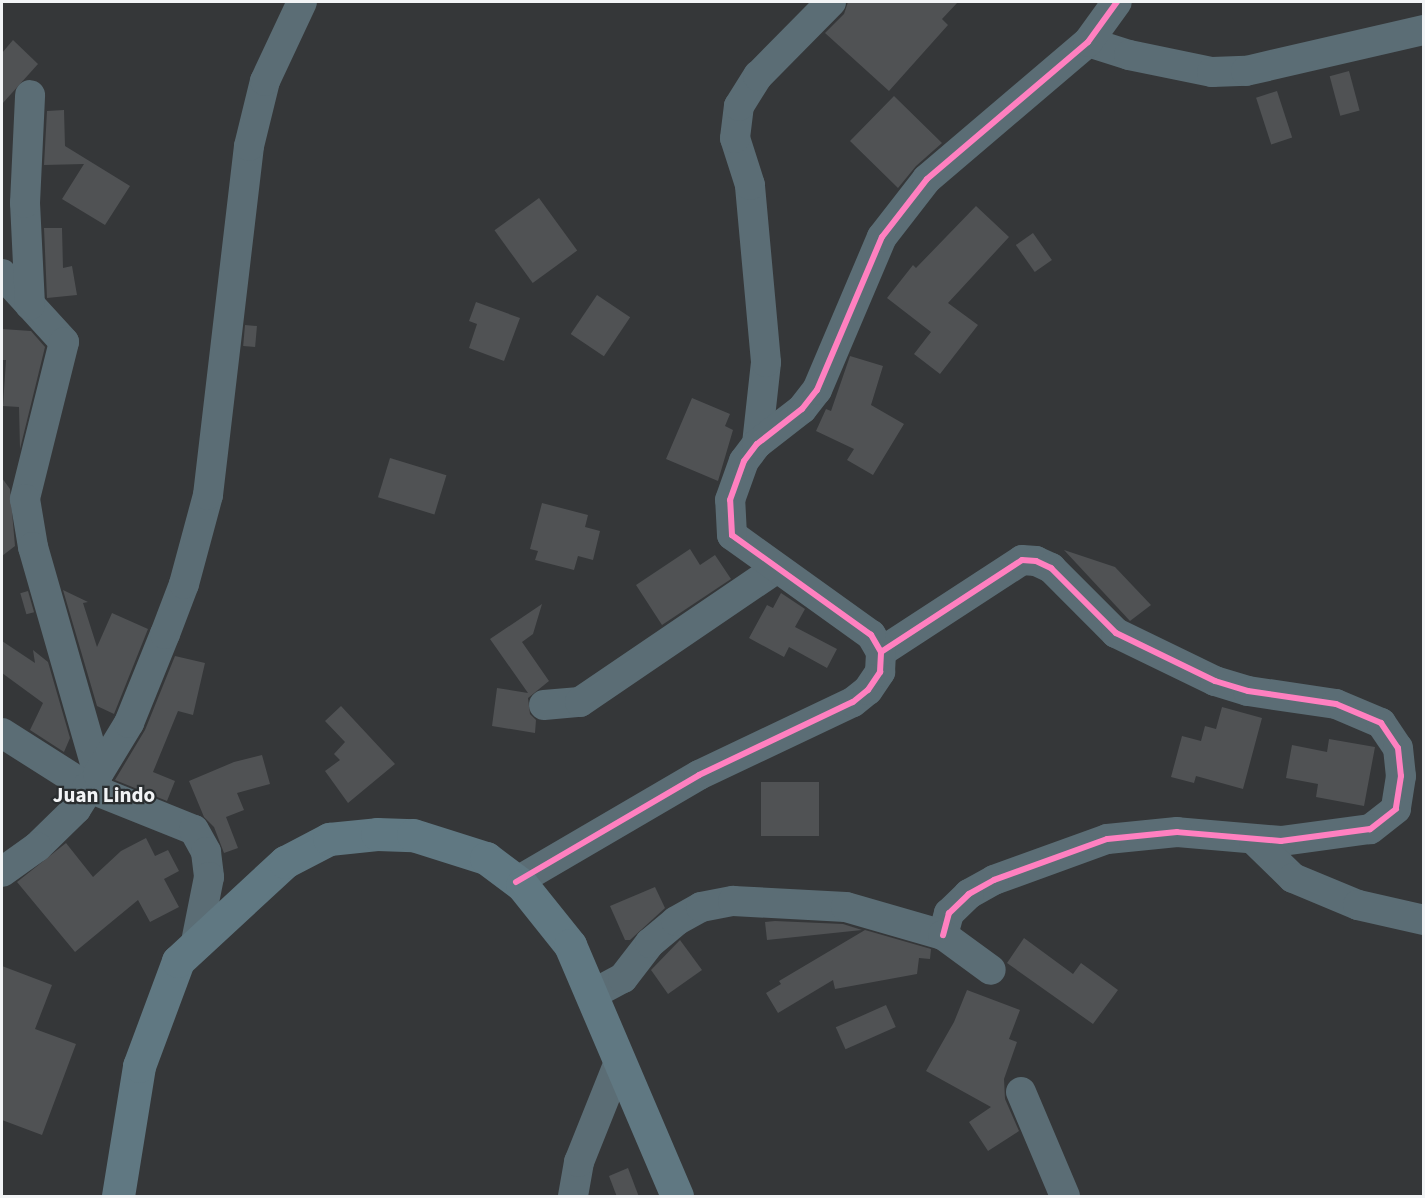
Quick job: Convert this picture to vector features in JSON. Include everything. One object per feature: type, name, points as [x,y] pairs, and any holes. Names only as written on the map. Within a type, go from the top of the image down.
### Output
[{"type":"main road","points":[[118,1197],[139,1066],[178,961],[285,862],[329,839],[377,834],[413,836],[486,858],[516,882],[570,945],[677,1197]]},
{"type":"street","points":[[2,872],[37,848],[76,809],[129,723],[165,634],[205,506],[249,146],[265,81],[302,2]]},
{"type":"street","points":[[757,444],[766,362],[750,185],[735,138],[739,106],[758,76],[831,2]]},
{"type":"street","points":[[516,882],[699,775],[853,702],[868,690],[880,672],[880,652],[871,634],[776,569],[732,535],[729,500],[744,461],[757,444],[802,409],[817,390],[882,237],[927,179],[1088,42],[1117,2]]},
{"type":"street","points":[[1088,42],[1129,55],[1212,72],[1246,71],[1424,30]]},
{"type":"street","points":[[30,95],[25,203],[30,305]]},
{"type":"street","points":[[2,274],[64,342],[25,499],[33,547],[93,780]]},
{"type":"street","points":[[880,652],[1022,560],[1036,561],[1051,568],[1116,633],[1215,681],[1248,691],[1336,704],[1381,723],[1398,748],[1401,776],[1396,809],[1370,829],[1306,840],[1254,840],[1177,832],[1140,833],[1086,845],[969,894],[949,913],[944,935]]},
{"type":"street","points":[[544,705],[580,702],[776,569]]},
{"type":"street","points":[[2,733],[194,830],[206,852],[209,877],[196,942]]},
{"type":"street","points":[[1254,840],[1293,878],[1358,904],[1424,920]]},
{"type":"street","points":[[591,995],[622,978],[650,943],[676,921],[701,907],[734,901],[846,907],[944,935],[991,970]]},
{"type":"street","points":[[573,1197],[579,1161],[619,1062]]},
{"type":"street","points":[[1021,1092],[1065,1197]]},
{"type":"building","points":[[848,2],[958,2],[942,19],[948,25],[889,91],[825,33],[844,14]]},
{"type":"building","points":[[13,40],[38,64],[2,104],[2,53]]},
{"type":"building","points":[[1349,71],[1360,111],[1340,116],[1330,76]]},
{"type":"building","points":[[1277,91],[1292,138],[1271,144],[1256,98]]},
{"type":"building","points":[[894,96],[942,143],[916,166],[898,188],[850,141]]},
{"type":"building","points":[[64,110],[65,146],[130,186],[105,225],[62,199],[84,164],[44,165],[47,111]]},
{"type":"building","points":[[539,198],[577,251],[533,283],[495,230]]},
{"type":"building","points":[[976,206],[1009,237],[948,303],[978,325],[940,374],[914,354],[931,332],[887,298],[913,265],[916,268]]},
{"type":"building","points":[[44,228],[62,228],[63,268],[72,266],[77,295],[47,298]]},
{"type":"building","points":[[1033,233],[1052,260],[1035,272],[1016,245]]},
{"type":"building","points":[[597,295],[630,317],[604,356],[571,334]]},
{"type":"building","points":[[476,302],[520,318],[504,361],[469,348],[477,324],[469,321]]},
{"type":"building","points":[[245,325],[257,326],[255,347],[243,346]]},
{"type":"building","points":[[2,329],[31,331],[45,347],[20,449],[19,407],[3,406],[6,360],[2,360]]},
{"type":"building","points":[[850,356],[883,366],[871,405],[904,424],[873,475],[847,460],[854,449],[816,431],[826,409],[831,411]]},
{"type":"building","points":[[692,398],[730,414],[725,426],[733,430],[718,481],[666,459]]},
{"type":"building","points":[[390,458],[446,475],[434,514],[378,497]]},
{"type":"building","points":[[2,478],[10,489],[15,546],[2,556]]},
{"type":"building","points":[[542,503],[588,515],[585,527],[600,531],[593,560],[578,556],[574,570],[535,560],[538,551],[530,549]]},
{"type":"building","points":[[690,549],[700,565],[715,555],[731,579],[662,625],[636,585]]},
{"type":"building","points":[[1064,550],[1115,567],[1151,605],[1130,621]]},
{"type":"building","points":[[63,590],[88,602],[83,603],[97,647],[112,613],[148,629],[114,714],[97,706]]},
{"type":"building","points":[[28,591],[34,612],[26,614],[20,593]]},
{"type":"building","points":[[781,593],[805,609],[795,627],[837,649],[827,668],[789,647],[784,657],[749,638],[767,605],[773,608]]},
{"type":"building","points":[[542,604],[533,634],[522,642],[549,681],[528,698],[530,714],[536,720],[535,733],[492,726],[497,688],[528,693],[490,639]]},
{"type":"building","points":[[2,641],[35,663],[33,650],[48,662],[70,738],[64,752],[30,730],[43,703],[2,673]]},
{"type":"building","points":[[175,656],[205,663],[193,715],[178,711],[153,772],[175,781],[167,801],[115,780],[145,730]]},
{"type":"building","points":[[341,706],[395,764],[348,803],[325,771],[340,760],[334,754],[345,742],[325,721]]},
{"type":"building","points":[[1222,707],[1262,718],[1243,789],[1196,776],[1194,783],[1171,777],[1182,736],[1201,741],[1205,726],[1216,729]]},
{"type":"building","points":[[1329,739],[1375,747],[1364,806],[1316,797],[1318,784],[1286,778],[1292,745],[1327,752]]},
{"type":"building","points":[[262,755],[270,784],[237,793],[244,810],[226,817],[238,848],[224,853],[214,827],[204,817],[189,781],[234,762]]},
{"type":"building","points":[[761,782],[819,782],[819,836],[761,836]]},
{"type":"building","points":[[146,838],[155,856],[168,850],[179,871],[164,879],[179,907],[150,922],[138,900],[75,952],[17,882],[66,843],[93,877],[121,851]]},
{"type":"building","points":[[655,887],[665,908],[630,940],[625,940],[610,906]]},
{"type":"building","points":[[765,922],[843,924],[862,930],[767,940]]},
{"type":"building","points":[[865,930],[931,949],[930,959],[919,958],[917,974],[835,989],[833,980],[778,1013],[766,993],[781,984],[779,981]]},
{"type":"building","points":[[1024,938],[1073,974],[1081,963],[1118,990],[1093,1024],[1007,963]]},
{"type":"building","points":[[680,940],[702,970],[668,994],[651,970]]},
{"type":"building","points":[[2,966],[52,985],[35,1029],[76,1044],[42,1135],[2,1120]]},
{"type":"building","points":[[967,990],[1020,1010],[1009,1039],[1017,1042],[1004,1079],[1005,1099],[1019,1131],[988,1151],[969,1122],[991,1107],[926,1071],[954,1022]]},
{"type":"building","points":[[886,1005],[896,1027],[846,1049],[836,1027]]},
{"type":"building","points":[[628,1168],[639,1197],[617,1197],[609,1176]]},
{"type":"cycle path","points":[[516,882],[699,775],[853,702],[868,690],[880,672],[881,652],[871,635],[732,535],[730,500],[744,461],[757,444],[802,409],[817,390],[882,237],[927,179],[1088,42],[1117,2]]},
{"type":"cycle path","points":[[881,652],[1022,560],[1036,561],[1051,568],[1116,633],[1215,681],[1248,691],[1336,704],[1381,723],[1398,748],[1401,776],[1396,809],[1370,829],[1281,841],[1177,832],[1107,839],[994,880],[969,894],[949,913],[943,935]]},
{"type":"district","name":"Juan Lindo","points":[[104,795]]}]
